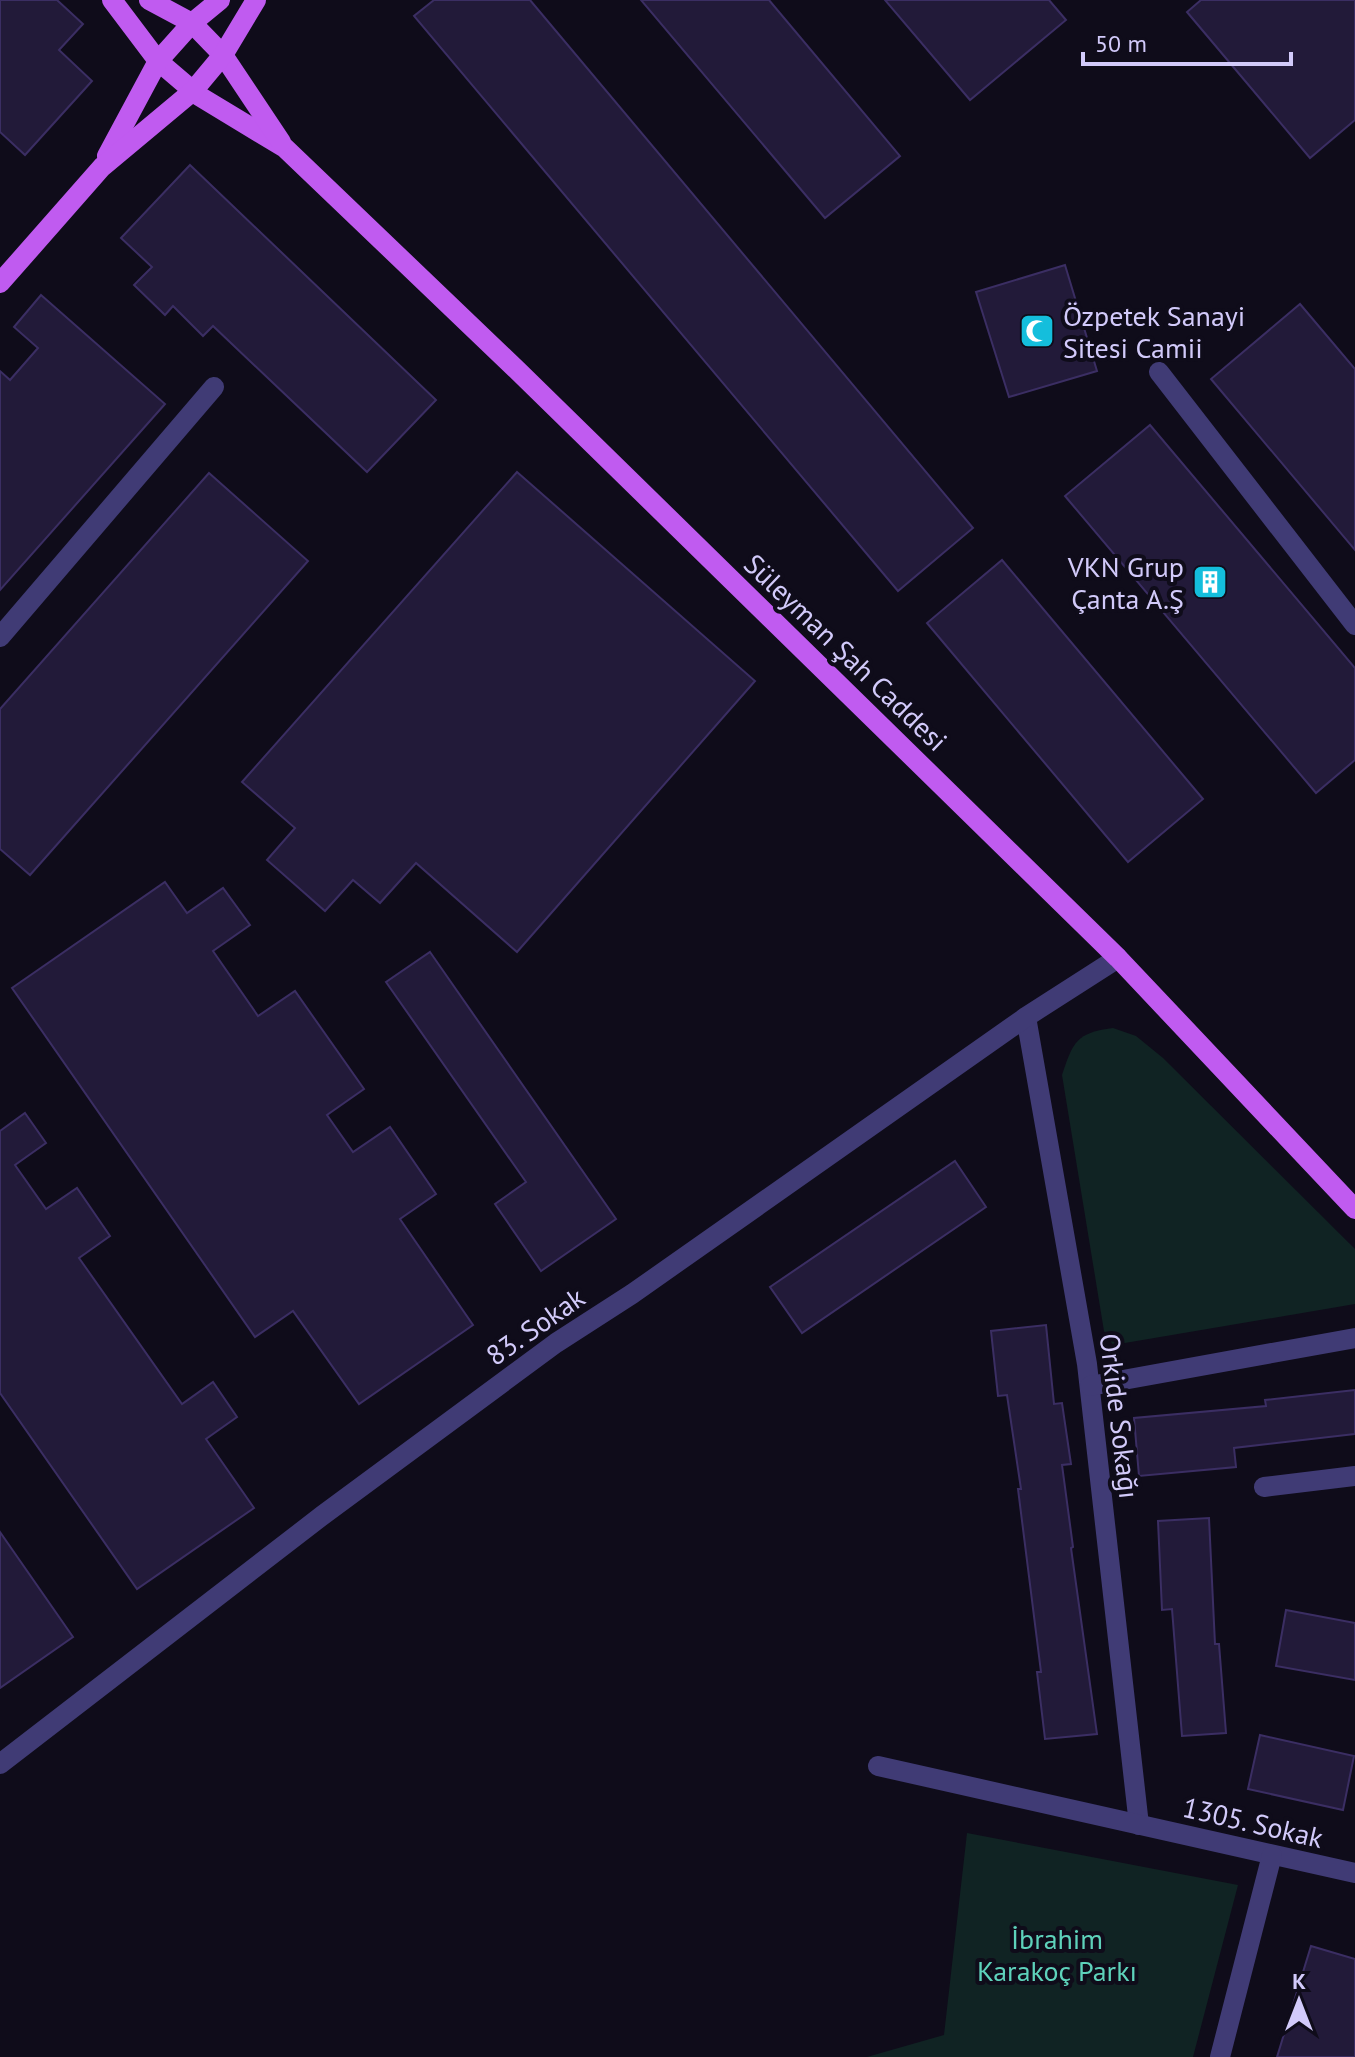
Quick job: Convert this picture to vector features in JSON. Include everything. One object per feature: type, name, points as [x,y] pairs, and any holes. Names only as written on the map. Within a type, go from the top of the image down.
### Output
[{"type":"main road","points":[[112,0],[158,61],[193,91],[285,148]]},
{"type":"main road","points":[[149,0],[192,23],[223,55],[285,148]]},
{"type":"main road","points":[[102,167],[158,61],[192,23],[220,0]]},
{"type":"main road","points":[[0,283],[102,167],[193,91],[223,55],[256,0]]},
{"type":"main road","name":"Süleyman Şah Caddesi","points":[[285,148],[1118,958],[1355,1209]]},
{"type":"street","points":[[1159,372],[1355,625]]},
{"type":"street","points":[[0,637],[214,387]]},
{"type":"street","name":"83. Sokak","points":[[0,1764],[323,1515],[556,1343],[632,1294],[1026,1017],[1118,958]]},
{"type":"street","name":"Orkide Sokağı","points":[[1026,1017],[1090,1386],[1139,1825]]},
{"type":"street","points":[[1090,1386],[1355,1338]]},
{"type":"street","points":[[1264,1487],[1355,1476]]},
{"type":"street","name":"1305. Sokak","points":[[878,1766],[1355,1873]]},
{"type":"street","points":[[1220,2057],[1272,1855]]},
{"type":"green space","points":[[1113,1028],[1136,1036],[1163,1058],[1355,1249],[1355,1304],[1113,1345],[1104,1331],[1062,1075],[1069,1054],[1078,1041],[1091,1033]]},
{"type":"green space","name":"İbrahim Karakoç Parkı","points":[[967,1833],[1238,1885],[1193,2057],[867,2057],[944,2035]]},
{"type":"building","points":[[0,0],[57,0],[83,24],[59,50],[92,81],[25,155],[0,132]]},
{"type":"building","points":[[434,0],[530,0],[973,528],[898,591],[414,16]]},
{"type":"building","points":[[641,0],[769,0],[900,156],[825,218]]},
{"type":"building","points":[[885,0],[1049,0],[1066,20],[970,100]]},
{"type":"building","points":[[1201,0],[1355,0],[1355,120],[1310,158],[1187,12]]},
{"type":"building","points":[[190,165],[436,400],[367,472],[213,326],[203,336],[173,306],[165,315],[134,285],[152,267],[121,238]]},
{"type":"building","name":"Özpetek Sanayi Sitesi Camii","points":[[1065,265],[1097,371],[1009,397],[976,292]]},
{"type":"building","points":[[41,295],[165,404],[0,590],[0,371],[10,380],[38,348],[14,327]]},
{"type":"building","points":[[1300,304],[1355,369],[1355,550],[1211,379]]},
{"type":"building","name":"VKN Grup Çanta A.Ş","points":[[1150,425],[1355,668],[1355,760],[1316,793],[1065,496]]},
{"type":"building","points":[[517,472],[755,681],[517,952],[416,863],[380,903],[353,880],[325,911],[267,860],[295,828],[242,782]]},
{"type":"building","points":[[209,473],[308,561],[30,875],[0,849],[0,709]]},
{"type":"building","points":[[1002,560],[1203,799],[1128,862],[927,623]]},
{"type":"building","points":[[165,882],[187,913],[223,888],[250,925],[213,951],[258,1016],[295,991],[364,1089],[327,1115],[353,1152],[390,1127],[436,1194],[400,1219],[473,1325],[359,1404],[293,1311],[255,1337],[12,988]]},
{"type":"building","points":[[430,952],[616,1219],[541,1271],[495,1204],[526,1182],[386,982]]},
{"type":"building","points":[[25,1113],[46,1143],[15,1165],[46,1209],[77,1188],[110,1236],[79,1258],[182,1404],[213,1382],[237,1417],[206,1439],[254,1508],[137,1589],[0,1393],[0,1131]]},
{"type":"building","points":[[955,1161],[986,1207],[802,1333],[770,1287]]},
{"type":"building","points":[[1046,1325],[1054,1404],[1062,1403],[1071,1464],[1062,1465],[1097,1734],[1045,1739],[1037,1672],[1041,1672],[1018,1489],[1021,1489],[1007,1395],[998,1396],[991,1331]]},
{"type":"building","points":[[1355,1390],[1355,1434],[1234,1448],[1236,1467],[1139,1476],[1134,1418],[1266,1406],[1265,1400]]},
{"type":"building","points":[[1209,1518],[1215,1644],[1219,1644],[1226,1733],[1182,1736],[1172,1609],[1162,1610],[1158,1521]]},
{"type":"building","points":[[0,1532],[73,1637],[0,1688]]},
{"type":"building","points":[[1286,1610],[1355,1623],[1355,1680],[1276,1666]]},
{"type":"building","points":[[1260,1735],[1354,1756],[1343,1810],[1248,1789]]},
{"type":"building","points":[[1311,1946],[1355,1959],[1355,2057],[1277,2057]]},
{"type":"place","name":"Özpetek Sanayi Sitesi Camii","points":[[1037,331]]},
{"type":"place","name":"VKN Grup Çanta A.Ş","points":[[1210,582]]}]
